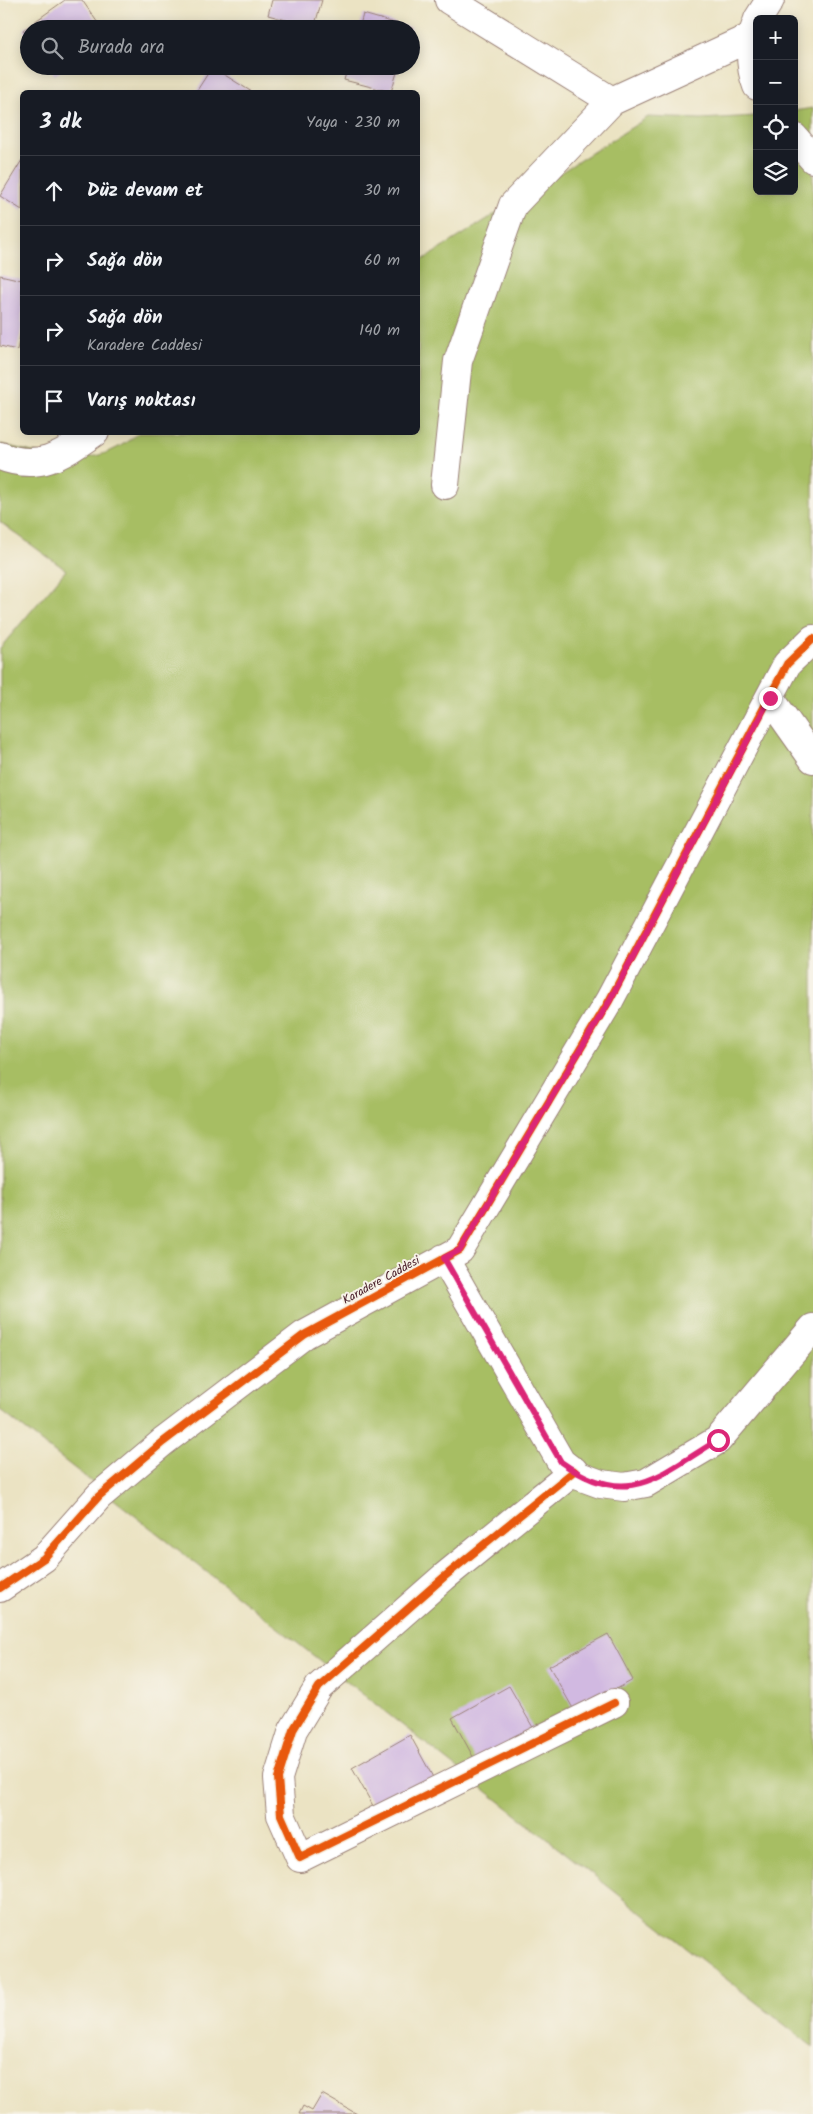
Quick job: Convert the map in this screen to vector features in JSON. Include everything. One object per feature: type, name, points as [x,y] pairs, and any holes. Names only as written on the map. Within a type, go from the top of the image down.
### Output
[{"type":"street","points":[[449,0],[612,101]]},
{"type":"street","points":[[761,15],[770,0]]},
{"type":"street","points":[[445,485],[458,361],[513,205],[612,101],[753,27]]},
{"type":"street","points":[[753,57],[753,76]]},
{"type":"street","points":[[798,142],[813,159]]},
{"type":"street","points":[[0,456],[22,463],[48,460],[62,455],[91,435]]},
{"type":"street","name":"Karadere Caddesi","points":[[0,1588],[44,1558],[100,1496],[163,1442],[304,1335],[460,1250],[609,1002],[788,664],[813,639]]},
{"type":"street","points":[[770,698],[813,759]]},
{"type":"street","points":[[444,1258],[561,1462],[574,1471],[601,1484],[624,1487],[646,1483],[718,1440],[813,1328]]},
{"type":"street","points":[[574,1471],[444,1577],[319,1687],[292,1730],[278,1778],[281,1815],[300,1858],[614,1703]]},
{"type":"green space","points":[[813,108],[813,2047],[0,1410],[0,648],[66,570],[0,522],[0,444],[37,453],[71,458],[105,453],[135,435],[420,435],[420,262],[648,117],[701,119],[753,116],[753,195],[798,195],[798,110]]},
{"type":"building","points":[[65,0],[82,0],[96,20],[37,20]]},
{"type":"building","points":[[272,0],[322,0],[316,20],[286,20],[268,15]]},
{"type":"building","points":[[363,14],[384,20],[361,20]]},
{"type":"building","points":[[207,75],[225,75],[249,90],[197,90]]},
{"type":"building","points":[[345,75],[396,75],[392,90],[383,90],[344,80]]},
{"type":"building","points":[[20,163],[20,209],[0,196]]},
{"type":"building","points":[[0,275],[20,280],[20,336],[17,350],[0,346]]},
{"type":"building","points":[[608,1634],[633,1680],[575,1712],[549,1666]]},
{"type":"building","points":[[509,1686],[535,1731],[477,1764],[452,1718]]},
{"type":"building","points":[[410,1735],[435,1781],[377,1813],[352,1768]]},
{"type":"building","points":[[322,2094],[357,2114],[299,2114],[303,2106],[312,2111]]},
{"type":"cycle path","points":[[0,1588],[44,1558],[99,1496],[163,1442],[304,1335],[460,1250],[609,1001],[787,664],[813,639]]},
{"type":"cycle path","points":[[574,1471],[444,1577],[319,1687],[293,1730],[278,1778],[281,1815],[300,1858],[614,1703]]},
{"type":"route","points":[[718,1440],[646,1483],[624,1487],[601,1484],[579,1476],[561,1462],[444,1258],[460,1250],[609,1002],[770,698]]}]
